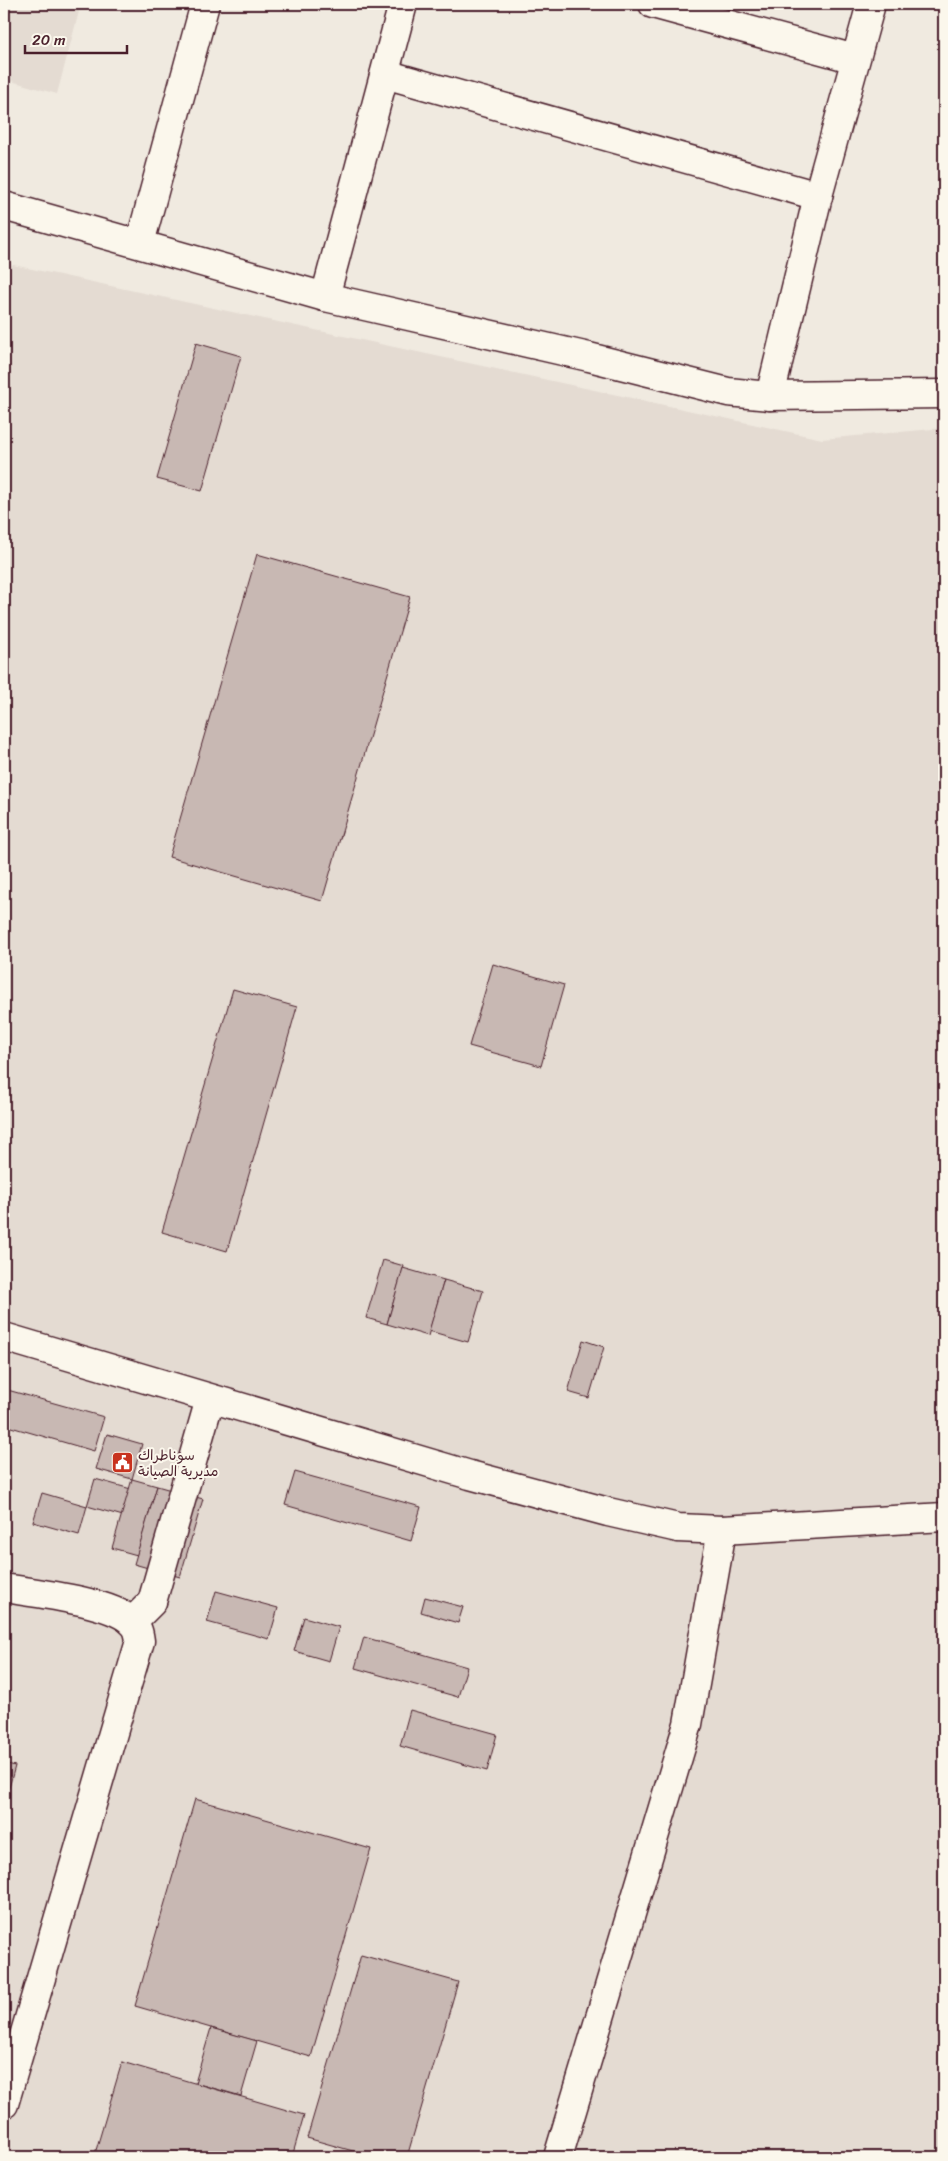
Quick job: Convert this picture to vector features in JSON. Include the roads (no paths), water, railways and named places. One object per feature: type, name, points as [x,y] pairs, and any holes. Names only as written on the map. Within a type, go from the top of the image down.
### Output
[{"type":"street","points":[[140,243],[205,4]]},
{"type":"street","points":[[325,297],[403,4]]},
{"type":"street","points":[[653,4],[855,59]]},
{"type":"street","points":[[770,396],[818,196],[871,4]]},
{"type":"street","points":[[385,74],[818,196]]},
{"type":"street","points":[[4,206],[325,297],[588,357],[728,392],[770,396],[944,394]]},
{"type":"street","points":[[4,1337],[470,1476],[678,1528],[722,1530],[944,1517]]},
{"type":"street","points":[[132,1622],[152,1602],[210,1399]]},
{"type":"street","points":[[558,2157],[688,1724],[722,1530]]},
{"type":"street","points":[[4,1588],[84,1602],[123,1614],[138,1629],[140,1641],[5,2096]]},
{"type":"place","name":"سوناطراك مديرية الصيانة","points":[[122,1463]]}]
